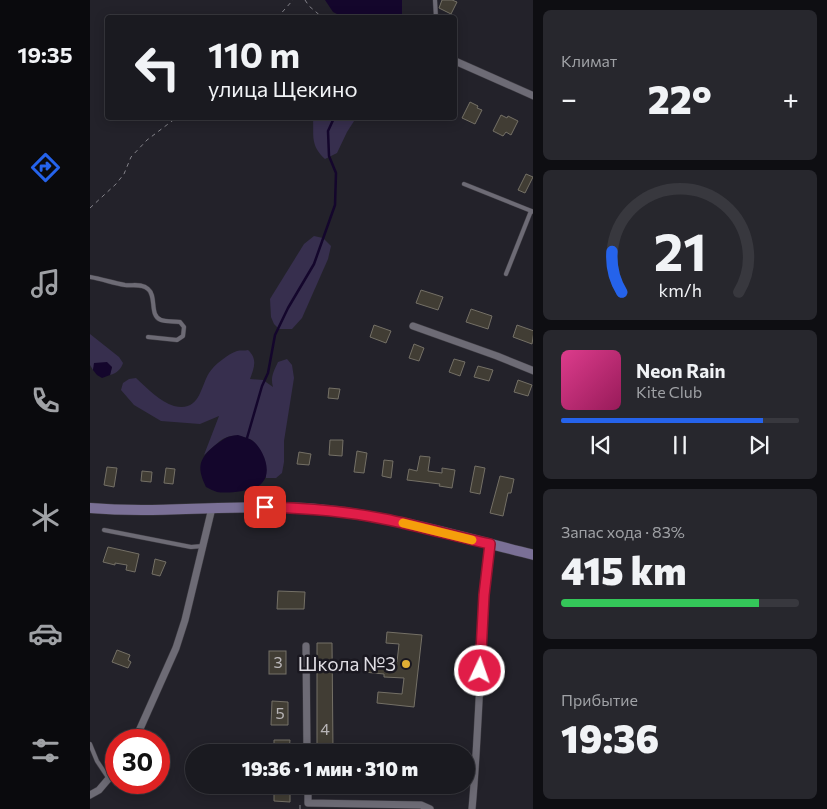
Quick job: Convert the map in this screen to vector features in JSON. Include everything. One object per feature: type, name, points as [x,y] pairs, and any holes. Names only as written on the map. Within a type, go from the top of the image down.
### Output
[{"type":"main road","points":[[90,508],[140,510],[293,508],[338,511],[384,519],[533,555]]},
{"type":"street","points":[[457,62],[533,96]]},
{"type":"street","points":[[413,326],[498,356],[533,371]]},
{"type":"street","points":[[140,729],[176,648],[186,620],[212,508]]},
{"type":"street","points":[[472,809],[476,766],[484,595],[490,544]]},
{"type":"street","points":[[306,646],[307,744]]},
{"type":"street","points":[[90,795],[99,790],[105,783]]},
{"type":"street","points":[[308,794],[308,803],[421,805],[430,809]]},
{"type":"lane","points":[[435,0],[436,15]]},
{"type":"lane","points":[[464,184],[532,212],[506,274]]},
{"type":"lane","points":[[90,277],[148,288],[152,293],[154,312],[157,318],[180,322],[184,327],[183,336],[178,340],[148,337]]},
{"type":"lane","points":[[104,530],[191,548],[204,546]]},
{"type":"lane","points":[[90,744],[97,761],[105,773]]},
{"type":"path","points":[[280,15],[293,0]]},
{"type":"path","points":[[306,0],[320,15]]},
{"type":"path","points":[[90,208],[116,184],[124,174],[131,157],[147,140],[173,120]]},
{"type":"shaded area","points":[[325,0],[402,0],[402,15],[339,15],[333,12]]},
{"type":"shaded area","points":[[313,120],[355,120],[337,153],[325,159],[315,145]]},
{"type":"shaded area","points":[[314,236],[323,238],[331,246],[328,259],[302,318],[292,329],[279,329],[271,317],[270,299],[304,244]]},
{"type":"shaded area","points":[[90,334],[119,357],[123,363],[117,372],[110,375],[112,367],[95,363],[93,370],[90,365]]},
{"type":"shaded area","points":[[248,350],[254,360],[250,379],[263,380],[273,387],[272,377],[278,362],[287,359],[292,365],[294,378],[284,441],[284,462],[282,473],[276,478],[266,478],[266,468],[252,440],[243,437],[230,436],[225,438],[204,455],[219,416],[200,424],[161,421],[134,405],[121,390],[123,383],[129,379],[136,378],[164,401],[174,406],[183,407],[194,402],[198,397],[209,373],[218,363],[233,352]]},
{"type":"shaded area","points":[[107,362],[112,367],[110,375],[102,378],[93,370],[94,363]]},
{"type":"shaded area","points":[[238,435],[251,440],[257,445],[263,455],[267,473],[262,483],[254,488],[228,493],[217,492],[206,487],[200,469],[202,460],[214,446],[231,436]]},
{"type":"building","points":[[442,0],[457,2],[451,14],[439,8]]},
{"type":"building","points":[[470,102],[482,110],[475,124],[462,118]]},
{"type":"building","points":[[501,115],[518,121],[511,135],[506,132],[503,136],[493,131]]},
{"type":"building","points":[[526,174],[533,177],[525,193],[518,190]]},
{"type":"building","points":[[421,290],[443,297],[438,310],[416,303]]},
{"type":"building","points":[[471,309],[492,316],[488,329],[466,322]]},
{"type":"building","points":[[374,325],[391,331],[386,343],[370,337]]},
{"type":"building","points":[[517,325],[533,331],[532,344],[513,337]]},
{"type":"building","points":[[414,344],[424,348],[419,361],[409,358]]},
{"type":"building","points":[[454,359],[465,362],[460,376],[449,372]]},
{"type":"building","points":[[478,366],[493,370],[489,381],[474,377]]},
{"type":"building","points":[[518,380],[532,385],[528,396],[514,392]]},
{"type":"building","points":[[329,388],[340,389],[338,399],[328,398]]},
{"type":"building","points":[[330,440],[343,440],[342,456],[329,455]]},
{"type":"building","points":[[357,451],[367,453],[364,473],[354,472]]},
{"type":"building","points":[[299,452],[311,454],[309,465],[297,464]]},
{"type":"building","points":[[420,456],[430,457],[428,471],[442,473],[442,468],[455,470],[452,488],[439,486],[440,484],[407,480],[409,469],[417,471]]},
{"type":"building","points":[[384,460],[393,461],[391,478],[382,476]]},
{"type":"building","points":[[475,466],[485,468],[480,494],[470,492]]},
{"type":"building","points":[[107,467],[117,468],[114,487],[104,485]]},
{"type":"building","points":[[166,468],[175,469],[173,484],[164,483]]},
{"type":"building","points":[[142,471],[152,472],[151,482],[141,481]]},
{"type":"building","points":[[500,476],[514,479],[511,493],[508,493],[503,516],[490,513]]},
{"type":"building","points":[[108,547],[139,554],[135,572],[126,570],[127,565],[103,562]]},
{"type":"building","points":[[155,559],[166,562],[160,576],[152,574]]},
{"type":"building","points":[[278,591],[305,592],[304,609],[277,609]]},
{"type":"building","points":[[387,632],[422,635],[414,707],[377,703],[378,692],[402,694],[404,678],[384,677],[384,674],[364,672],[365,661],[385,664],[386,660],[397,662],[399,644],[386,643]]},
{"type":"building","points":[[317,643],[332,643],[333,744],[317,744]]},
{"type":"building","points":[[117,650],[130,655],[128,660],[131,662],[128,668],[112,662]]},
{"type":"building","points":[[269,651],[286,651],[286,674],[269,674]]},
{"type":"building","points":[[272,701],[288,702],[288,725],[271,725]]},
{"type":"building","points":[[274,740],[290,740],[290,744],[274,744]]},
{"type":"building","points":[[274,794],[290,794],[290,802],[274,801]]},
{"type":"waterway","points":[[247,438],[262,386],[268,373],[275,335],[288,308],[314,264],[335,205],[336,173],[329,156],[328,131],[333,120]]},
{"type":"slow traffic","points":[[403,523],[472,540]]},
{"type":"place","name":"Школа №3","points":[[406,664]]},
{"type":"route","points":[[265,507],[338,511],[384,519],[490,544],[484,595],[480,671]]}]
